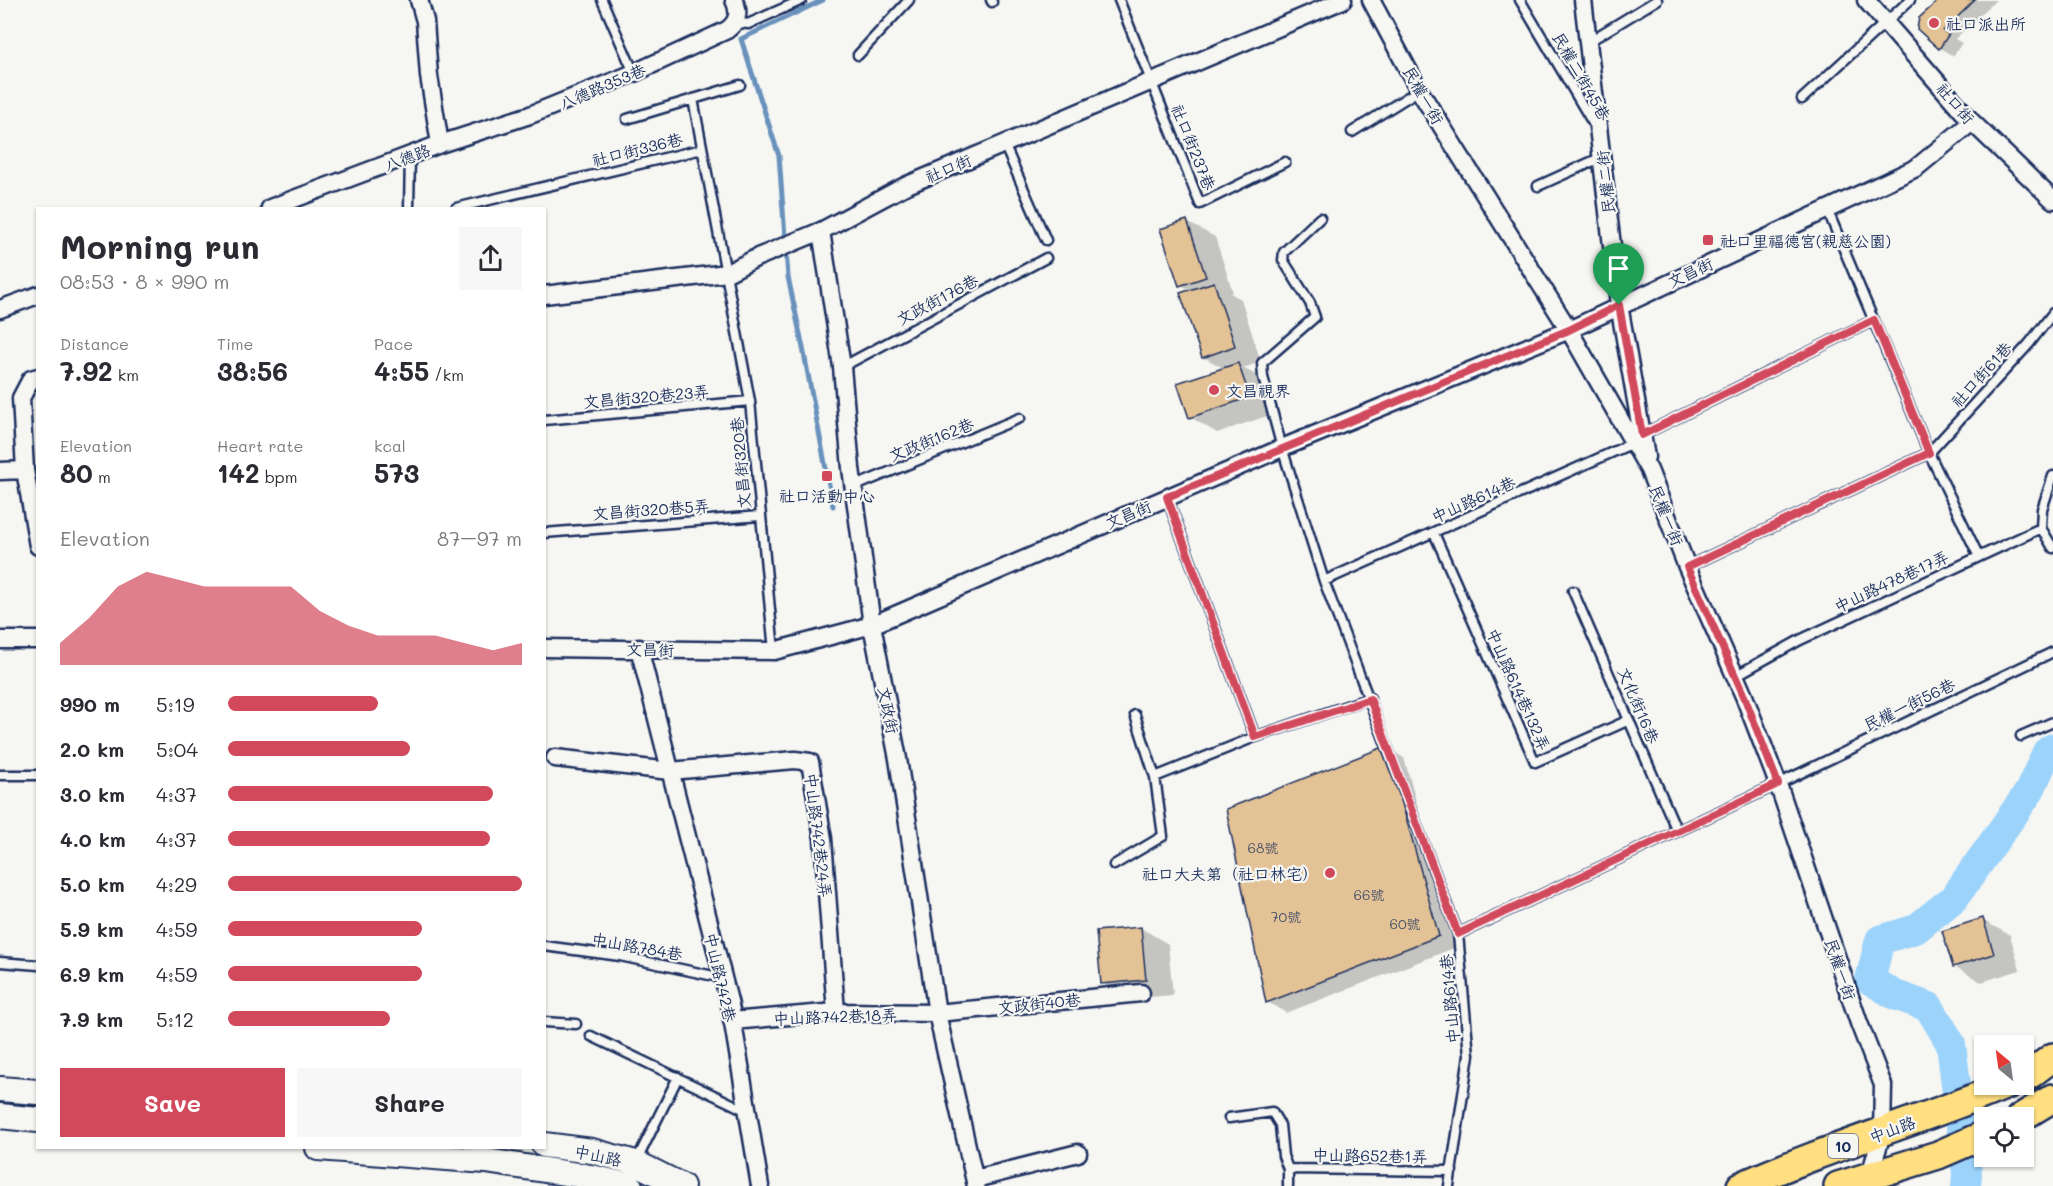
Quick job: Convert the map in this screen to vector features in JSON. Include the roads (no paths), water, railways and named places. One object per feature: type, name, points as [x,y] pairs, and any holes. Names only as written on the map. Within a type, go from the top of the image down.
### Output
[{"type":"main road","points":[[2034,1071],[2053,1057]]},
{"type":"main road","name":"中山路","points":[[1741,1186],[1788,1165],[1882,1133],[1982,1095]]},
{"type":"main road","points":[[2034,1110],[2053,1098]]},
{"type":"main road","name":"10","points":[[1838,1186],[1868,1181],[1970,1141]]},
{"type":"street","name":"八德路","points":[[273,207],[440,144],[429,76],[425,21],[419,0]]},
{"type":"street","points":[[734,0],[738,12],[735,22]]},
{"type":"street","name":"社口街","points":[[546,295],[727,273],[821,231],[905,186],[1343,0]]},
{"type":"street","name":"民權一街","points":[[1371,0],[1419,90],[1638,439],[1687,567],[1735,676],[1778,784],[1859,1023],[1883,1085],[1882,1133],[1868,1181]]},
{"type":"street","name":"民權二街","points":[[1583,0],[1619,305],[1638,439]]},
{"type":"street","name":"社口街","points":[[1866,0],[1972,122],[2053,200]]},
{"type":"street","name":"八德路353巷","points":[[440,144],[530,115],[634,73],[727,30],[735,22]]},
{"type":"street","name":"文昌街","points":[[546,648],[774,651],[872,625],[1282,448],[1569,330],[1917,168],[1972,122]]},
{"type":"street","name":"文政街","points":[[821,231],[842,367],[853,487],[872,625],[898,759],[937,1013],[975,1183]]},
{"type":"street","points":[[0,309],[36,296]]},
{"type":"street","points":[[36,378],[32,379],[21,398],[25,470],[33,492],[36,524]]},
{"type":"street","points":[[0,471],[25,470]]},
{"type":"street","points":[[0,640],[36,640]]},
{"type":"street","name":"中山路742巷","points":[[639,648],[723,978],[760,1186]]},
{"type":"street","points":[[555,758],[670,771]]},
{"type":"street","name":"中山路742巷24弄","points":[[670,771],[795,760],[810,762],[823,839],[836,1012]]},
{"type":"street","name":"文政街40巷","points":[[937,1013],[1141,993]]},
{"type":"street","name":"中山路742巷18弄","points":[[732,1021],[836,1012],[937,1013]]},
{"type":"street","points":[[0,1089],[36,1092]]},
{"type":"street","points":[[0,1116],[36,1120]]},
{"type":"street","name":"中山路","points":[[546,1145],[592,1150],[633,1175]]},
{"type":"street","name":"中山路","points":[[329,1149],[486,1161],[591,1177],[633,1175],[682,1186]]},
{"type":"street","points":[[975,1183],[1078,1153]]},
{"type":"lane","points":[[602,0],[634,73]]},
{"type":"lane","points":[[735,22],[748,24],[802,0]]},
{"type":"lane","points":[[858,55],[909,0]]},
{"type":"lane","points":[[1119,0],[1150,81]]},
{"type":"lane","name":"民權二街45巷","points":[[1520,0],[1600,136]]},
{"type":"lane","points":[[1587,42],[1657,0]]},
{"type":"lane","points":[[1802,99],[1910,0]]},
{"type":"lane","name":"社口街237巷","points":[[1150,81],[1200,204],[1285,162]]},
{"type":"lane","points":[[627,119],[740,85]]},
{"type":"lane","points":[[1352,132],[1419,90]]},
{"type":"lane","points":[[693,99],[702,149]]},
{"type":"lane","points":[[1004,144],[1046,240]]},
{"type":"lane","name":"社口街336巷","points":[[460,207],[702,149],[727,273]]},
{"type":"lane","points":[[409,207],[410,156]]},
{"type":"lane","points":[[1538,186],[1602,157]]},
{"type":"lane","points":[[1827,209],[1929,453],[1979,557]]},
{"type":"lane","name":"中山路614巷","points":[[1320,218],[1284,252],[1283,260],[1310,303],[1315,317],[1262,363],[1263,377],[1282,448],[1324,581],[1458,934],[1469,1055],[1449,1186]]},
{"type":"lane","name":"文政街176巷","points":[[842,367],[1046,258]]},
{"type":"lane","name":"文昌街320巷","points":[[727,273],[750,401],[774,651]]},
{"type":"lane","name":"社口街61巷","points":[[1929,453],[2029,344],[2053,314]]},
{"type":"lane","name":"中山路614巷","points":[[1324,581],[1638,439],[1874,320]]},
{"type":"lane","name":"文昌街320巷23弄","points":[[546,420],[750,401]]},
{"type":"lane","name":"文政街162巷","points":[[853,487],[1020,418]]},
{"type":"lane","points":[[1687,567],[1929,453]]},
{"type":"lane","points":[[2053,477],[2042,509],[2041,528],[2053,548]]},
{"type":"lane","points":[[1167,497],[1255,737]]},
{"type":"lane","name":"文昌街320巷5弄","points":[[546,532],[760,516]]},
{"type":"lane","name":"中山路478巷17弄","points":[[1735,676],[1800,640],[2041,528]]},
{"type":"lane","name":"中山路614巷132弄","points":[[1434,533],[1535,762],[1629,720]]},
{"type":"lane","name":"文化街16巷","points":[[1573,591],[1677,831]]},
{"type":"lane","name":"民權一街56巷","points":[[1458,934],[2053,652]]},
{"type":"lane","points":[[1155,777],[1255,737],[1370,699]]},
{"type":"lane","points":[[1114,865],[1162,836],[1155,777],[1135,715]]},
{"type":"lane","points":[[2022,736],[2053,722]]},
{"type":"lane","points":[[0,775],[36,775]]},
{"type":"lane","name":"中山路784巷","points":[[546,946],[620,956],[723,978]]},
{"type":"lane","points":[[0,962],[36,966]]},
{"type":"lane","points":[[546,1022],[576,1024]]},
{"type":"lane","points":[[591,1036],[747,1111]]},
{"type":"lane","points":[[633,1175],[678,1077]]},
{"type":"lane","points":[[1229,1118],[1272,1112],[1280,1125],[1283,1156],[1288,1168],[1288,1186]]},
{"type":"lane","name":"中山路652巷1弄","points":[[1288,1168],[1452,1171]]},
{"type":"waterway","points":[[823,0],[741,39],[779,156],[788,277],[833,506]]},
{"type":"waterway","points":[[1966,1186],[1967,1174],[1951,1044],[1929,1007],[1895,995],[1870,980],[1880,940],[1916,929],[1954,898],[2029,792],[2047,752],[2053,748]]},
{"type":"place","name":"社口派出所","points":[[1934,23]]},
{"type":"place","name":"社口里福德宮(親慈公園)","points":[[1708,240]]},
{"type":"place","name":"文昌視界","points":[[1214,390]]},
{"type":"place","name":"社口活動中心","points":[[827,476]]},
{"type":"place","name":"社口大夫第（社口林宅）","points":[[1330,873]]}]
